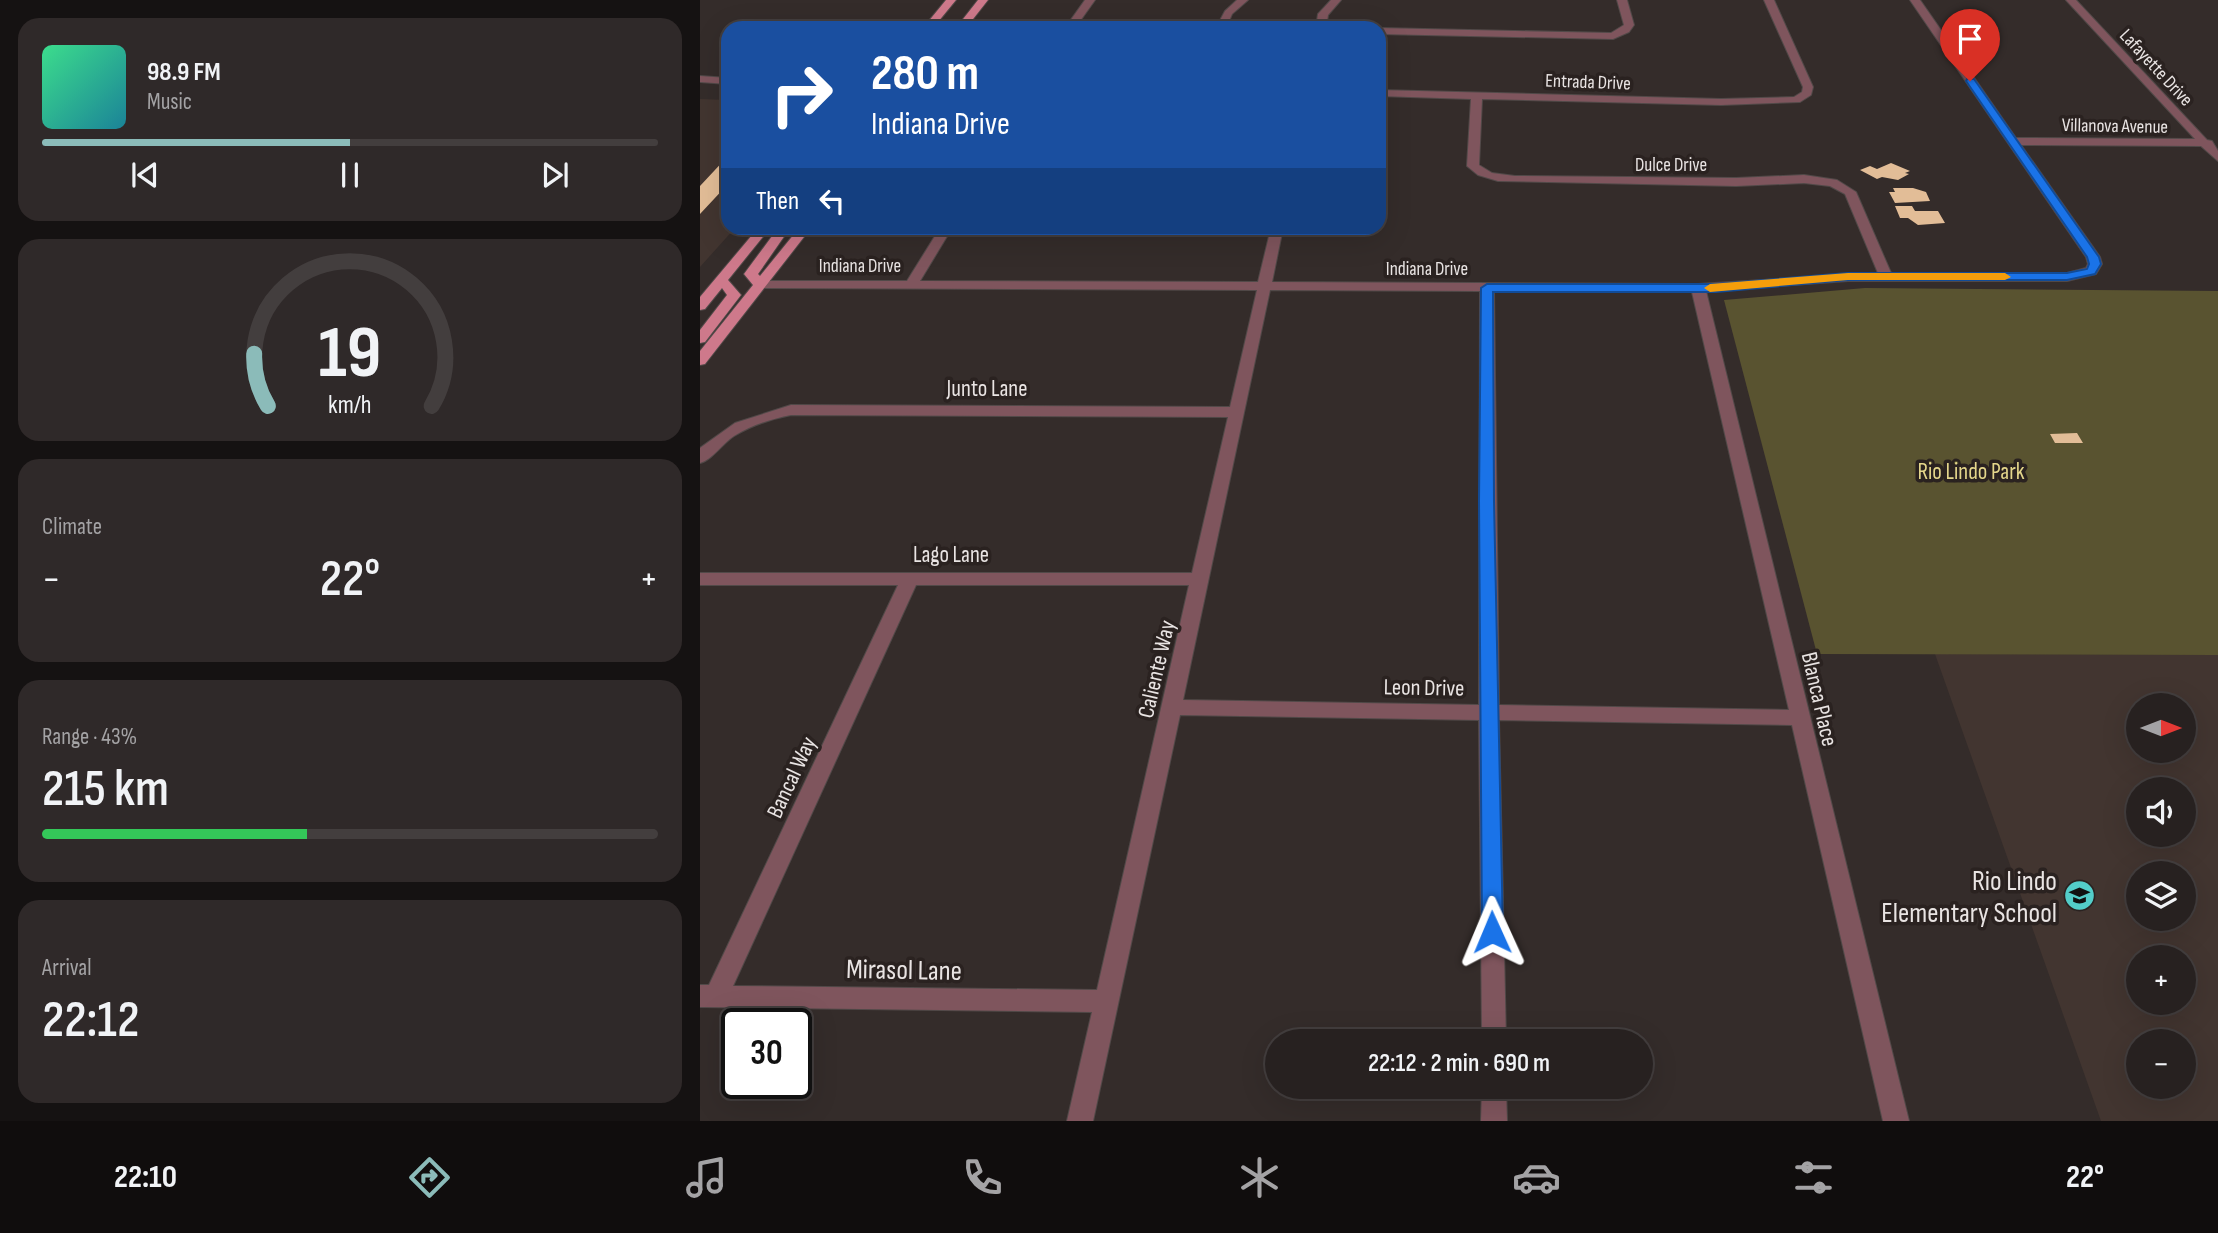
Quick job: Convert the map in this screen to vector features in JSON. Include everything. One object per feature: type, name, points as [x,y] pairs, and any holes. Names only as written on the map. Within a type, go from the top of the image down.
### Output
[{"type":"main road","points":[[934,21],[951,0]]},
{"type":"main road","points":[[966,21],[983,0]]},
{"type":"main road","points":[[700,306],[758,235]]},
{"type":"main road","points":[[760,284],[751,274],[779,235]]},
{"type":"main road","points":[[700,361],[799,235]]},
{"type":"main road","points":[[700,339],[734,295],[730,288],[720,281]]},
{"type":"street","points":[[1075,21],[1090,0]]},
{"type":"street","points":[[1225,21],[1228,13],[1243,0]]},
{"type":"street","points":[[1322,21],[1323,14],[1336,0]]},
{"type":"street","points":[[1386,31],[1613,36],[1626,30],[1629,25],[1622,0]]},
{"type":"street","name":"Entrada Drive","points":[[1386,93],[1721,102],[1796,100],[1807,93],[1808,87],[1769,0]]},
{"type":"street","points":[[1915,0],[2012,141]]},
{"type":"street","name":"Lafayette Drive","points":[[2071,0],[2218,158]]},
{"type":"street","points":[[700,81],[721,83]]},
{"type":"street","name":"Dulce Drive","points":[[1477,94],[1473,166],[1479,172],[1515,180],[1736,182],[1804,179],[1833,183],[1850,192],[1886,276]]},
{"type":"street","name":"Villanova Avenue","points":[[2012,141],[2218,143]]},
{"type":"street","name":"Indiana Drive","points":[[760,284],[1698,288],[1886,276],[2067,277],[2091,271],[2095,264],[2093,257],[2012,141]]},
{"type":"street","points":[[911,285],[942,235]]},
{"type":"street","name":"Caliente Way","points":[[1080,1121],[1275,235]]},
{"type":"street","points":[[1487,288],[1494,1029]]},
{"type":"street","name":"Blanca Place","points":[[1698,288],[1896,1121]]},
{"type":"street","name":"Junto Lane","points":[[700,458],[712,444],[738,426],[791,410],[1238,412]]},
{"type":"street","name":"Bancal Way","points":[[708,996],[910,578]]},
{"type":"street","name":"Lago Lane","points":[[700,579],[1201,579]]},
{"type":"street","name":"Leon Drive","points":[[1172,708],[1800,718]]},
{"type":"street","name":"Mirasol Lane","points":[[708,996],[1107,1001]]},
{"type":"street","points":[[1494,1099],[1494,1121]]},
{"type":"shaded area","points":[[700,99],[721,100],[721,235],[729,235],[700,267]]},
{"type":"shaded area","name":"Rio Lindo Elementary School","points":[[1935,654],[2218,655],[2218,1121],[2101,1121]]},
{"type":"green space","name":"Rio Lindo Park","points":[[1865,288],[2218,291],[2218,655],[1817,654],[1724,300]]},
{"type":"building","points":[[1891,163],[1910,171],[1905,173],[1909,174],[1898,180],[1882,177],[1877,179],[1860,170],[1870,166],[1877,169]]},
{"type":"building","points":[[721,164],[721,192],[700,214],[700,186]]},
{"type":"building","points":[[1893,188],[1913,188],[1926,192],[1930,201],[1895,203],[1889,192],[1895,192]]},
{"type":"building","points":[[1895,206],[1912,206],[1915,211],[1938,211],[1945,223],[1918,225],[1908,218],[1900,218]]},
{"type":"building","points":[[2077,433],[2083,443],[2055,443],[2050,434]]},
{"type":"slow traffic","points":[[1710,288],[1848,277],[2005,277]]},
{"type":"place","name":"Rio Lindo Elementary School","points":[[2080,896]]},
{"type":"route","points":[[1492,932],[1486,501],[1487,288],[1716,288],[1848,277],[2067,277],[2091,271],[2095,264],[2093,257],[1970,81]]}]
